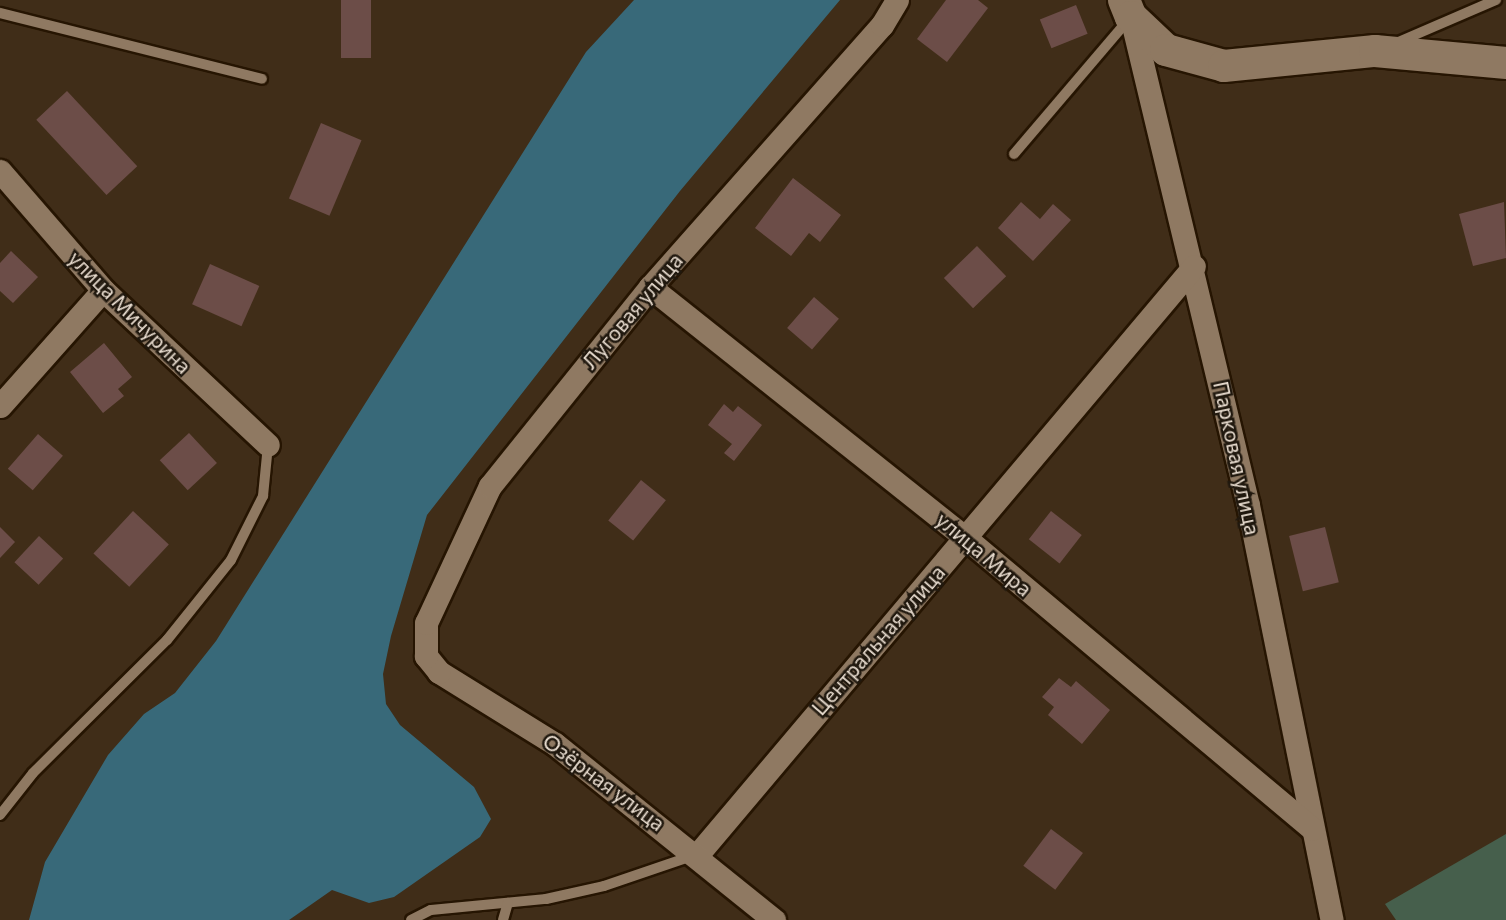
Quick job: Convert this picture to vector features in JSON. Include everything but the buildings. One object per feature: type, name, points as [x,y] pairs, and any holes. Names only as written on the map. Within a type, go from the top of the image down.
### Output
[{"type":"street","name":"Луговая улица","points":[[426,656],[426,623],[473,512],[650,287],[882,25],[897,0]]},
{"type":"street","points":[[1128,8],[1166,50],[1224,66],[1375,51],[1506,63]]},
{"type":"street","name":"Парковая улица","points":[[1128,8],[1194,266],[1332,920]]},
{"type":"street","name":"улица Мичурина","points":[[0,170],[103,290],[268,445]]},
{"type":"street","name":"Центральная улица","points":[[698,854],[967,539],[1194,266]]},
{"type":"street","name":"улица Мира","points":[[650,287],[967,539],[1312,829]]},
{"type":"street","points":[[0,405],[103,290]]},
{"type":"street","name":"Озёрная улица","points":[[426,656],[439,672],[555,744],[698,854],[774,920]]},
{"type":"lane","points":[[1375,51],[1496,0]]},
{"type":"lane","points":[[1014,154],[1128,8]]},
{"type":"lane","points":[[0,13],[262,79]]},
{"type":"lane","points":[[0,815],[33,773],[167,640],[231,560],[263,496],[268,445]]},
{"type":"lane","points":[[411,920],[430,910],[508,903],[604,886],[698,854]]},
{"type":"lane","points":[[503,920],[508,903]]},
{"type":"green space","points":[[1506,834],[1506,920],[1396,920],[1385,904]]},
{"type":"water","points":[[634,0],[840,0],[680,191],[427,515],[391,636],[383,674],[386,704],[400,725],[474,787],[491,819],[480,837],[394,897],[369,903],[332,890],[289,920],[29,920],[45,862],[108,755],[144,714],[175,693],[216,641],[586,52]]}]
